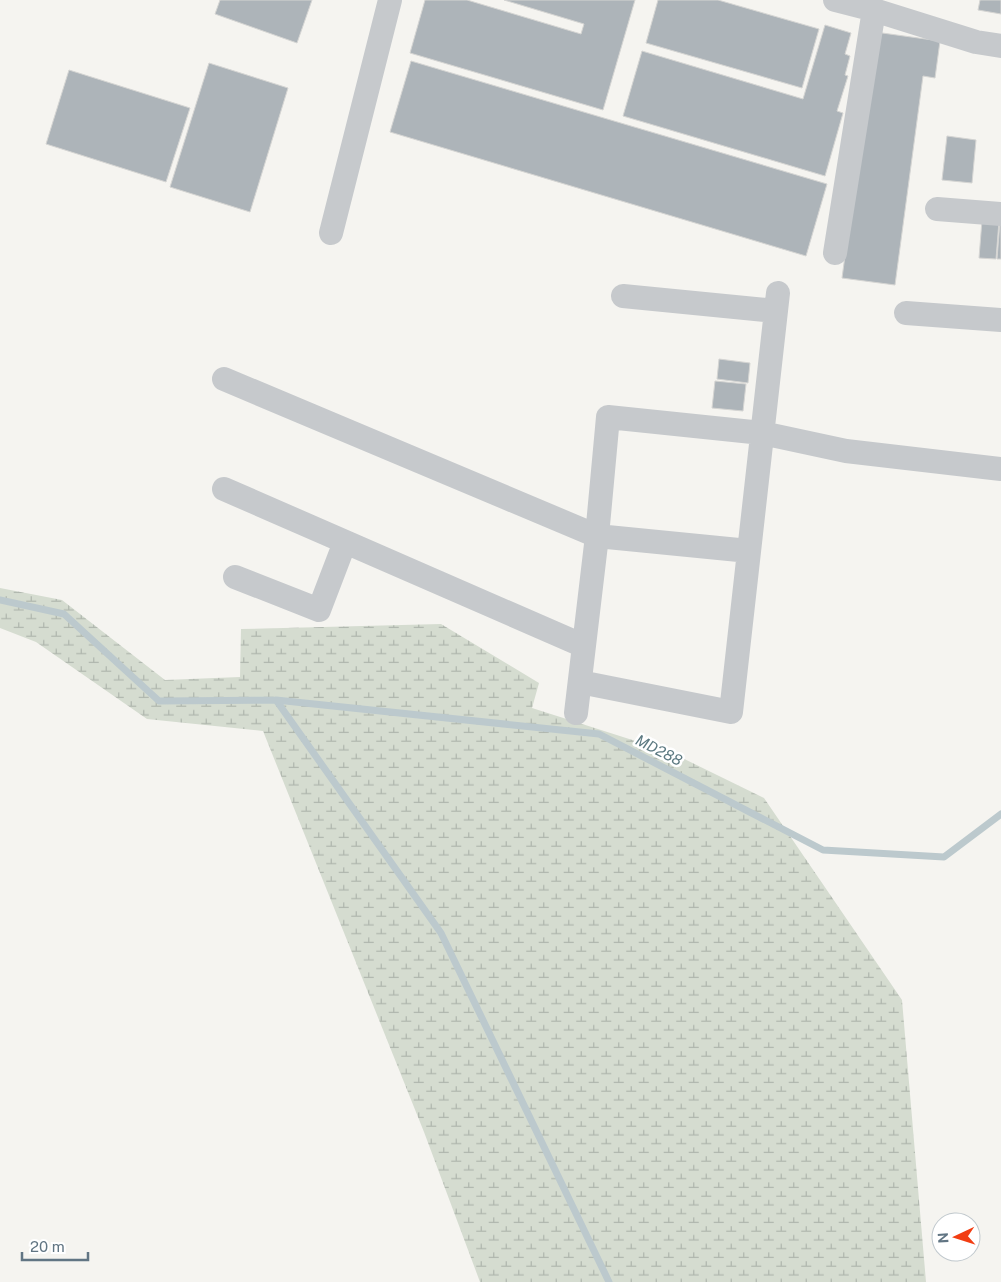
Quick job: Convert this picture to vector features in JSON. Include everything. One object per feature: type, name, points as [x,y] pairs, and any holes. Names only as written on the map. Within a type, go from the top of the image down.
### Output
[{"type":"street","points":[[331,234],[390,0]]},
{"type":"street","points":[[835,0],[874,10],[976,42],[1001,46]]},
{"type":"street","points":[[836,253],[874,10]]},
{"type":"street","points":[[937,209],[1001,214]]},
{"type":"street","points":[[580,682],[731,712],[777,302],[624,296]]},
{"type":"street","points":[[906,313],[1001,320]]},
{"type":"street","points":[[224,379],[597,536],[749,551]]},
{"type":"street","points":[[576,713],[597,536],[608,417],[762,433],[846,450],[1001,469]]},
{"type":"street","points":[[224,489],[584,646]]},
{"type":"street","points":[[235,577],[319,610],[346,542]]},
{"type":"green space","points":[[0,588],[62,600],[165,680],[240,677],[241,629],[441,624],[539,683],[532,708],[670,752],[764,798],[902,1000],[926,1282],[480,1282],[424,1132],[263,731],[147,719],[36,642],[0,628]]},
{"type":"building","points":[[220,0],[312,0],[297,43],[215,14]]},
{"type":"building","points":[[425,0],[467,0],[581,34],[584,24],[504,0],[635,0],[603,110],[410,53]]},
{"type":"building","points":[[658,0],[718,0],[819,29],[802,88],[646,43]]},
{"type":"building","points":[[980,0],[1001,0],[1001,14],[978,10]]},
{"type":"building","points":[[825,25],[851,33],[845,54],[850,56],[845,75],[848,76],[837,111],[843,113],[825,176],[623,116],[642,51],[803,99]]},
{"type":"building","points":[[875,32],[940,41],[935,78],[923,76],[895,285],[842,278]]},
{"type":"building","points":[[411,61],[827,184],[806,256],[390,132]]},
{"type":"building","points":[[209,63],[288,88],[250,212],[170,187]]},
{"type":"building","points":[[69,70],[190,108],[166,182],[46,144]]},
{"type":"building","points":[[947,136],[976,140],[972,183],[942,180]]},
{"type":"building","points":[[982,220],[999,221],[996,259],[979,258]]},
{"type":"building","points":[[1000,221],[1001,259],[997,259]]},
{"type":"building","points":[[719,359],[750,363],[748,383],[717,379]]},
{"type":"building","points":[[715,381],[746,384],[743,411],[712,408]]},
{"type":"waterway","points":[[0,600],[64,614],[159,701],[276,700],[441,933],[609,1282]]},
{"type":"waterway","name":"MD288","points":[[276,700],[599,734],[823,850],[944,857],[1001,814]]}]
